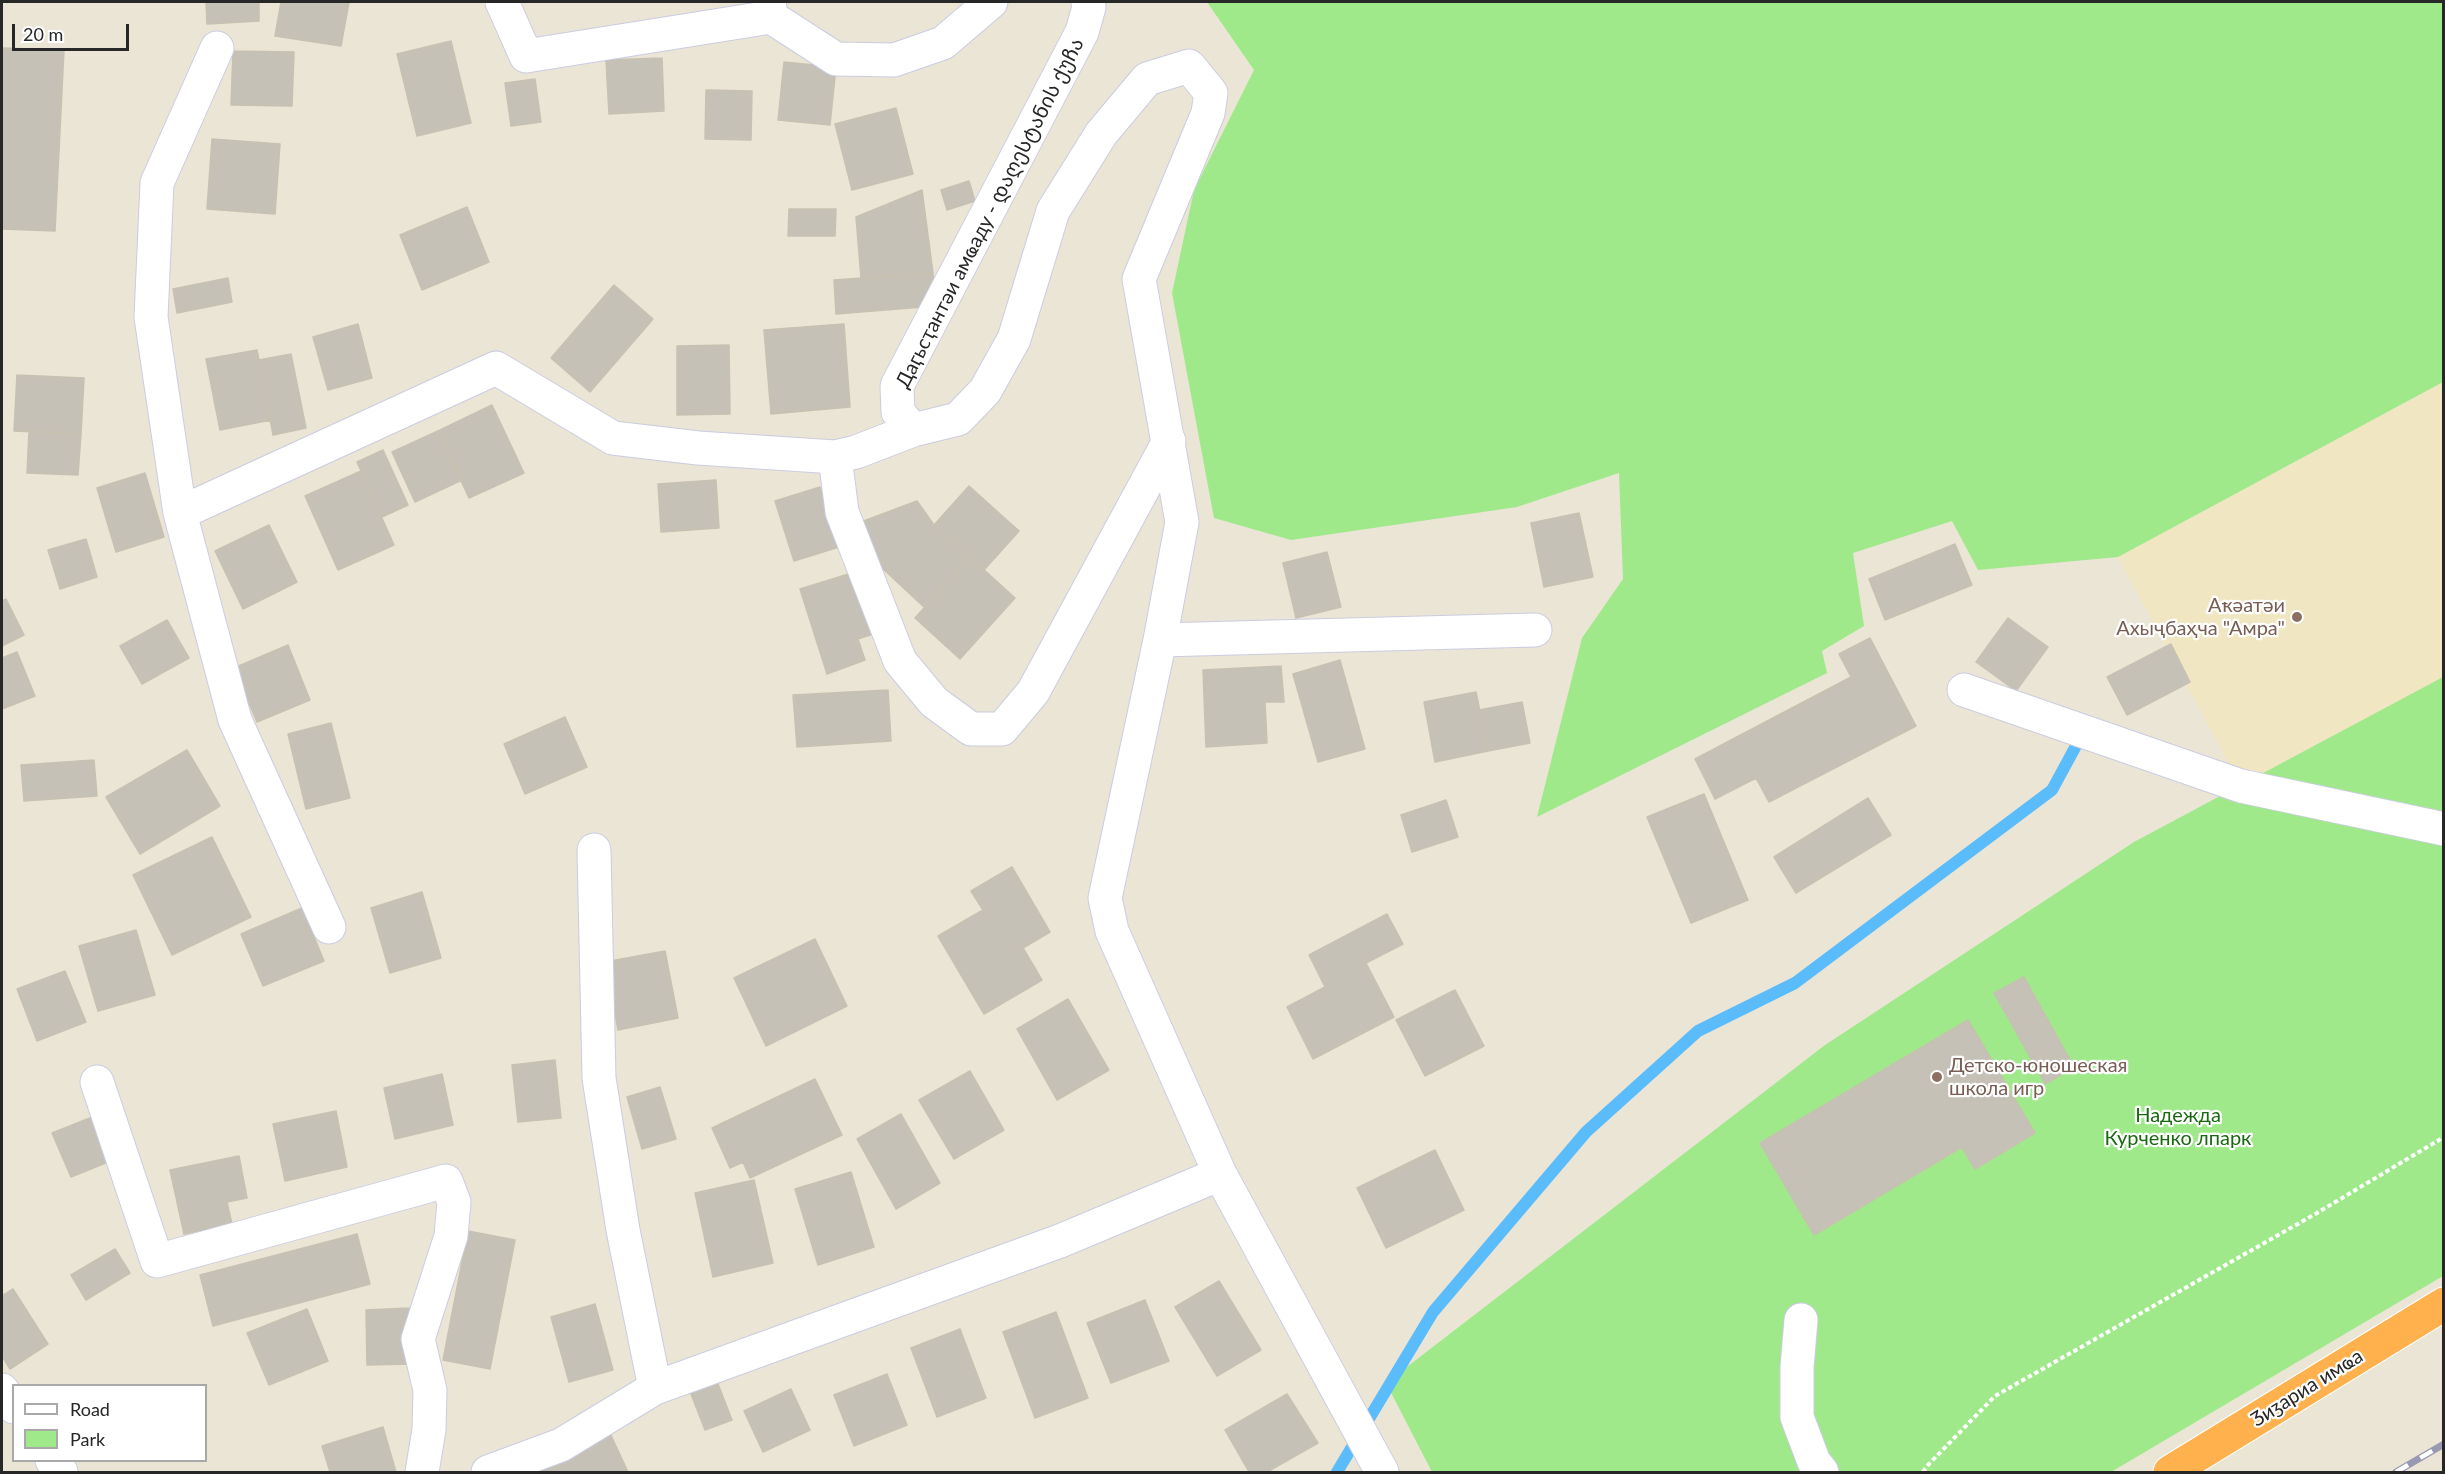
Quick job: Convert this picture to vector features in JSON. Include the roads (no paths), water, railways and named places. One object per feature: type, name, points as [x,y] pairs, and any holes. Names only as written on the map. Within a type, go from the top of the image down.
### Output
[{"type":"highway","name":"Ӡиӡариа имҩа","points":[[2170,1473],[2444,1304]]},
{"type":"street","points":[[502,2],[526,56],[770,9],[836,59],[894,60],[943,43],[991,2]]},
{"type":"street","name":"Даӷьсҭантәи амҩаду - დაღესტანის ქუჩა","points":[[914,430],[897,412],[897,386],[1082,32],[1089,8],[1088,2]]},
{"type":"street","points":[[217,48],[156,183],[151,317],[180,513],[235,720],[329,927]]},
{"type":"street","points":[[180,513],[496,368],[613,438],[698,448],[835,457],[856,452],[914,430],[958,419],[985,391],[1014,339],[1053,211],[1101,134],[1148,79],[1189,66],[1211,93],[1208,113],[1139,279],[1182,522],[1160,640],[1105,898],[1112,931],[1220,1174],[1382,1473]]},
{"type":"street","points":[[835,457],[842,512],[900,661],[934,702],[971,729],[1002,729],[1032,692],[1169,441]]},
{"type":"street","points":[[1160,640],[1535,630]]},
{"type":"street","points":[[1964,690],[2241,786],[2444,830]]},
{"type":"street","points":[[594,850],[599,1078],[623,1230],[655,1388]]},
{"type":"street","points":[[97,1082],[157,1261],[446,1181],[454,1202],[451,1236],[418,1339],[430,1390],[429,1430],[422,1473]]},
{"type":"street","points":[[488,1473],[561,1445],[655,1388],[1060,1241],[1220,1174]]},
{"type":"street","points":[[1801,1320],[1797,1367],[1797,1417],[1814,1462],[1822,1473]]},
{"type":"street","points":[[2,1390],[12,1404]]},
{"type":"waterway","points":[[1337,1472],[1433,1312],[1586,1132],[1698,1031],[1795,983],[2052,790],[2083,733]]},
{"type":"railway","points":[[2396,1472],[2444,1444]]},
{"type":"place","name":"Аҟәатәи Ахыҷбаҳча \"Амра\"","points":[[2297,617]]},
{"type":"place","name":"Детско-юношеская школа игр","points":[[1937,1077]]},
{"type":"park label","name":"Надежда Курченко лпарк","points":[[2178,1128]]}]
